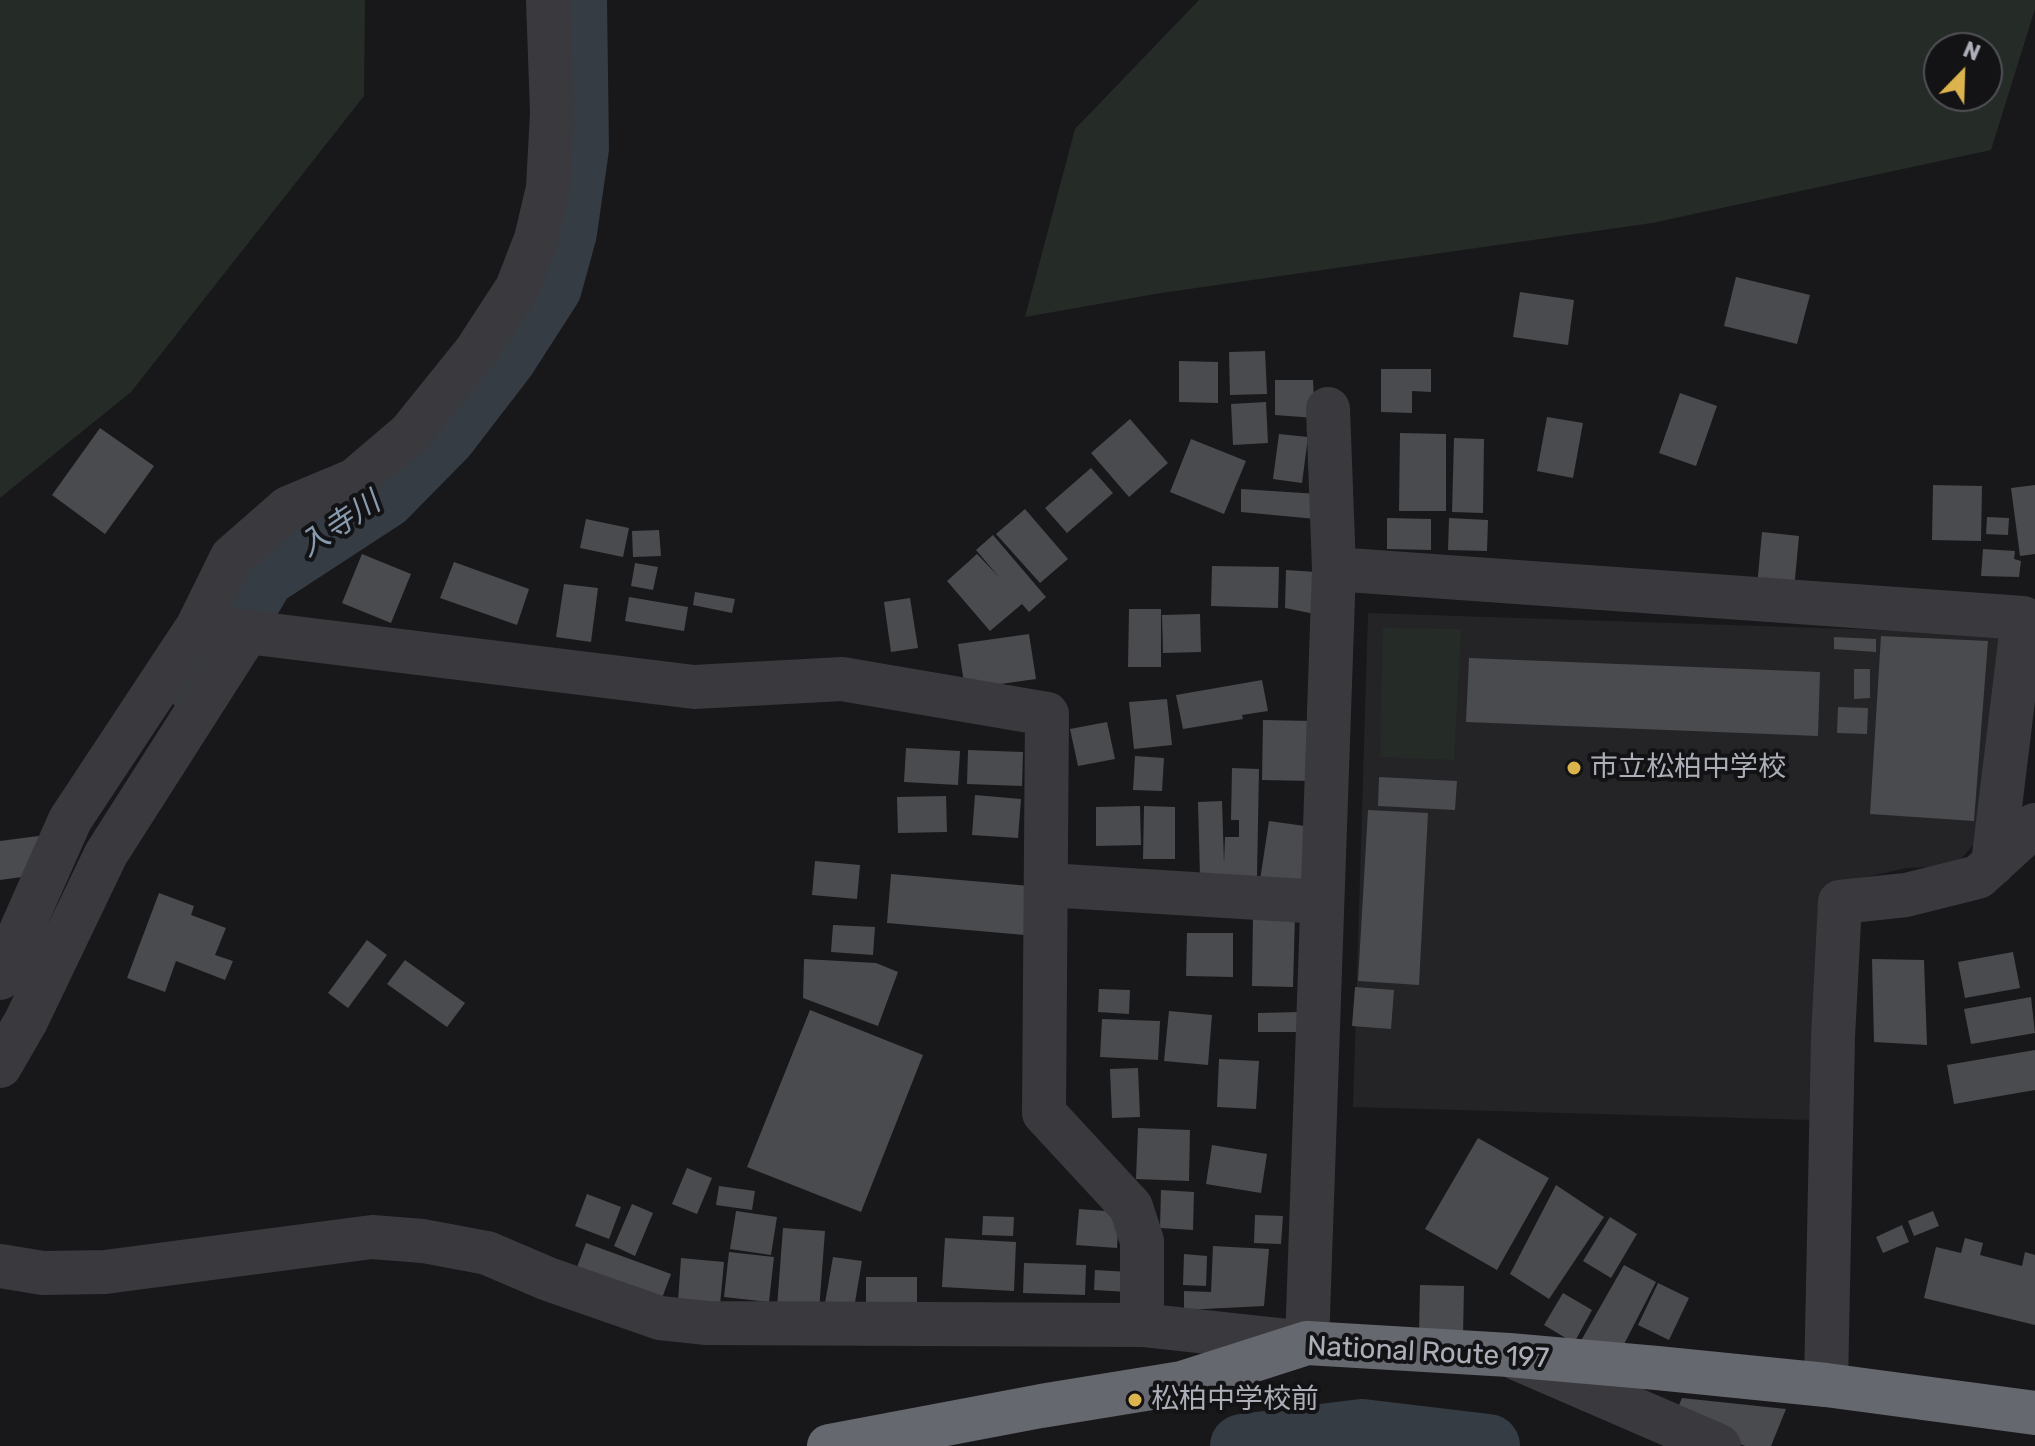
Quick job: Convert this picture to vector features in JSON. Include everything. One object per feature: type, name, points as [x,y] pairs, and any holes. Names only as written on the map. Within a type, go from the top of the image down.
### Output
[{"type":"highway","name":"National Route 197","points":[[829,1446],[1182,1383],[1307,1343],[1509,1355],[1826,1385],[2035,1413]]},
{"type":"street","points":[[1,973],[70,820],[199,626],[232,557],[288,508],[355,480],[410,433],[476,351],[517,288],[536,239],[548,188],[552,113],[548,0]]},
{"type":"street","points":[[0,1266],[43,1273],[105,1272],[372,1237],[423,1241],[487,1253],[548,1279],[660,1318],[707,1323],[1142,1325],[1307,1343],[1334,569],[1328,409]]},
{"type":"street","points":[[1334,569],[2023,618],[1993,864]]},
{"type":"street","points":[[199,626],[694,687],[842,679],[1047,714],[1044,1113],[1131,1207],[1142,1241],[1142,1325]]},
{"type":"street","points":[[0,1066],[26,1021],[106,854],[245,633]]},
{"type":"street","points":[[1826,1385],[1833,1037],[1840,902],[1906,895],[1978,877],[2035,825]]},
{"type":"street","points":[[1048,885],[1322,902]]},
{"type":"street","points":[[1509,1355],[1719,1446]]},
{"type":"shaded area","points":[[0,0],[365,0],[364,96],[131,392],[0,498]]},
{"type":"shaded area","points":[[1199,0],[2035,0],[2035,9],[2003,112],[2003,32],[1923,32],[1923,112],[2003,112],[1991,150],[1652,223],[1161,293],[1025,317],[1075,129]]},
{"type":"shaded area","points":[[1368,613],[2002,634],[1982,835],[1955,866],[1907,868],[1825,886],[1811,1120],[1353,1107]]},
{"type":"shaded area","points":[[1383,628],[1461,629],[1454,760],[1380,757]]},
{"type":"building","points":[[1736,277],[1810,295],[1797,344],[1724,326]]},
{"type":"building","points":[[1520,292],[1574,300],[1568,345],[1513,337]]},
{"type":"building","points":[[1265,351],[1267,394],[1230,395],[1229,352]]},
{"type":"building","points":[[1179,361],[1218,362],[1218,403],[1179,402]]},
{"type":"building","points":[[1381,369],[1431,369],[1431,392],[1412,391],[1412,413],[1381,412]]},
{"type":"building","points":[[1275,380],[1313,380],[1315,418],[1275,415]]},
{"type":"building","points":[[1680,393],[1717,406],[1696,466],[1659,453]]},
{"type":"building","points":[[1266,402],[1268,443],[1233,445],[1231,404]]},
{"type":"building","points":[[1547,417],[1583,423],[1573,478],[1537,471]]},
{"type":"building","points":[[1130,419],[1168,463],[1129,497],[1091,453]]},
{"type":"building","points":[[100,428],[154,466],[105,534],[52,495]]},
{"type":"building","points":[[1400,433],[1446,434],[1446,511],[1399,511]]},
{"type":"building","points":[[1279,434],[1308,437],[1302,483],[1273,479]]},
{"type":"building","points":[[1454,438],[1484,439],[1483,513],[1452,512]]},
{"type":"building","points":[[1191,439],[1246,461],[1224,514],[1170,492]]},
{"type":"building","points":[[1091,468],[1113,493],[1067,533],[1045,508]]},
{"type":"building","points":[[1933,485],[1982,486],[1981,541],[1932,540]]},
{"type":"building","points":[[2035,485],[2035,554],[2020,556],[2011,488]]},
{"type":"building","points":[[1241,489],[1318,494],[1316,519],[1241,512]]},
{"type":"building","points":[[1025,509],[1068,559],[1040,583],[996,534]]},
{"type":"building","points":[[1987,517],[2009,518],[2008,535],[1986,534]]},
{"type":"building","points":[[1387,518],[1431,519],[1431,550],[1387,549]]},
{"type":"building","points":[[1449,518],[1488,520],[1487,551],[1448,550]]},
{"type":"building","points":[[586,519],[629,528],[623,557],[580,548]]},
{"type":"building","points":[[659,530],[661,556],[633,557],[632,531]]},
{"type":"building","points":[[1762,532],[1799,536],[1793,600],[1756,597]]},
{"type":"building","points":[[993,535],[1046,597],[1029,612],[1022,604],[990,631],[947,581],[977,554],[999,577],[976,550]]},
{"type":"building","points":[[1983,549],[2015,551],[2014,559],[2021,561],[2019,577],[1981,576]]},
{"type":"building","points":[[362,554],[411,574],[391,623],[342,603]]},
{"type":"building","points":[[454,562],[529,589],[517,625],[440,598]]},
{"type":"building","points":[[635,563],[658,567],[653,590],[631,586]]},
{"type":"building","points":[[1212,566],[1279,567],[1278,608],[1211,606]]},
{"type":"building","points":[[1286,570],[1316,572],[1315,614],[1285,608]]},
{"type":"building","points":[[564,584],[598,588],[591,642],[556,637]]},
{"type":"building","points":[[695,592],[735,599],[732,613],[693,605]]},
{"type":"building","points":[[629,597],[688,607],[684,631],[625,621]]},
{"type":"building","points":[[910,598],[918,648],[891,652],[884,602]]},
{"type":"building","points":[[1129,609],[1161,609],[1161,667],[1128,667]]},
{"type":"building","points":[[1200,614],[1201,652],[1163,653],[1162,615]]},
{"type":"building","points":[[1029,634],[1036,679],[965,689],[958,644]]},
{"type":"building","points":[[1881,636],[1988,641],[1974,821],[1870,814]]},
{"type":"building","points":[[1834,637],[1876,639],[1876,652],[1834,649]]},
{"type":"building","points":[[1469,658],[1820,672],[1818,736],[1466,722]]},
{"type":"building","points":[[1854,669],[1870,669],[1870,698],[1854,699]]},
{"type":"building","points":[[1262,680],[1268,711],[1242,715],[1243,719],[1183,729],[1176,695]]},
{"type":"building","points":[[1167,699],[1172,745],[1134,749],[1129,702]]},
{"type":"building","points":[[1838,707],[1868,708],[1867,734],[1837,733]]},
{"type":"building","points":[[1263,720],[1314,721],[1313,781],[1262,780]]},
{"type":"building","points":[[1107,722],[1115,759],[1078,766],[1070,729]]},
{"type":"building","points":[[906,748],[960,751],[958,785],[904,782]]},
{"type":"building","points":[[968,750],[1023,752],[1022,786],[967,784]]},
{"type":"building","points":[[1135,756],[1164,758],[1162,791],[1133,790]]},
{"type":"building","points":[[1232,768],[1259,769],[1257,876],[1200,876],[1198,802],[1222,801],[1224,863],[1225,837],[1239,837],[1239,820],[1231,820]]},
{"type":"building","points":[[1379,777],[1457,781],[1455,810],[1378,806]]},
{"type":"building","points":[[975,795],[1021,799],[1018,838],[972,835]]},
{"type":"building","points":[[946,796],[947,832],[898,833],[897,797]]},
{"type":"building","points":[[1140,806],[1141,845],[1096,846],[1096,807]]},
{"type":"building","points":[[1144,806],[1175,807],[1175,859],[1143,859]]},
{"type":"building","points":[[1368,810],[1428,813],[1419,985],[1358,981]]},
{"type":"building","points":[[1269,821],[1312,827],[1303,887],[1260,880]]},
{"type":"building","points":[[46,835],[51,873],[0,880],[0,841]]},
{"type":"building","points":[[815,861],[860,865],[857,899],[812,895]]},
{"type":"building","points":[[891,874],[1030,886],[1025,935],[887,923]]},
{"type":"building","points":[[159,893],[194,906],[191,915],[226,928],[215,955],[233,961],[225,980],[176,961],[165,992],[127,978]]},
{"type":"building","points":[[1253,914],[1295,915],[1293,987],[1252,986]]},
{"type":"building","points":[[833,925],[875,927],[873,955],[831,952]]},
{"type":"building","points":[[1187,933],[1233,933],[1233,977],[1186,976]]},
{"type":"building","points":[[367,940],[387,955],[348,1008],[328,993]]},
{"type":"building","points":[[2013,952],[2020,988],[1965,998],[1958,962]]},
{"type":"building","points":[[804,959],[876,963],[898,972],[878,1026],[803,998]]},
{"type":"building","points":[[1872,959],[1924,960],[1927,1045],[1874,1042]]},
{"type":"building","points":[[405,960],[465,1003],[447,1027],[387,984]]},
{"type":"building","points":[[1355,987],[1394,990],[1391,1029],[1352,1026]]},
{"type":"building","points":[[1099,989],[1130,990],[1129,1014],[1098,1012]]},
{"type":"building","points":[[2031,997],[2035,1033],[1971,1044],[1964,1009]]},
{"type":"building","points":[[810,1010],[923,1055],[861,1212],[747,1167]]},
{"type":"building","points":[[1169,1011],[1212,1015],[1208,1065],[1164,1061]]},
{"type":"building","points":[[1300,1012],[1299,1032],[1258,1032],[1258,1013]]},
{"type":"building","points":[[1102,1019],[1160,1021],[1158,1060],[1100,1057]]},
{"type":"building","points":[[2035,1050],[2035,1090],[1954,1104],[1947,1065]]},
{"type":"building","points":[[1219,1059],[1259,1061],[1256,1109],[1217,1107]]},
{"type":"building","points":[[1138,1068],[1140,1117],[1112,1118],[1110,1069]]},
{"type":"building","points":[[1138,1128],[1190,1130],[1189,1181],[1136,1179]]},
{"type":"building","points":[[1478,1138],[1549,1178],[1497,1270],[1425,1229]]},
{"type":"building","points":[[1212,1145],[1267,1154],[1261,1193],[1206,1184]]},
{"type":"building","points":[[687,1168],[712,1178],[697,1214],[672,1204]]},
{"type":"building","points":[[1556,1185],[1604,1217],[1549,1299],[1510,1274]]},
{"type":"building","points":[[719,1186],[755,1191],[752,1210],[716,1205]]},
{"type":"building","points":[[1161,1190],[1194,1192],[1193,1230],[1160,1228]]},
{"type":"building","points":[[587,1194],[621,1207],[609,1239],[575,1226]]},
{"type":"building","points":[[632,1204],[653,1213],[635,1256],[614,1246]]},
{"type":"building","points":[[1079,1209],[1119,1212],[1117,1248],[1076,1245]]},
{"type":"building","points":[[736,1211],[777,1217],[771,1255],[730,1249]]},
{"type":"building","points":[[1933,1211],[1939,1226],[1914,1236],[1908,1221]]},
{"type":"building","points":[[1255,1215],[1283,1216],[1281,1244],[1254,1243]]},
{"type":"building","points":[[983,1216],[1014,1217],[1013,1236],[982,1235]]},
{"type":"building","points":[[1610,1217],[1637,1234],[1611,1278],[1583,1261]]},
{"type":"building","points":[[1902,1225],[1909,1242],[1883,1253],[1876,1237]]},
{"type":"building","points":[[783,1228],[825,1231],[819,1311],[777,1307]]},
{"type":"building","points":[[945,1238],[1016,1242],[1014,1291],[942,1287]]},
{"type":"building","points":[[1965,1238],[1983,1243],[1980,1255],[2022,1266],[2025,1252],[2035,1255],[2035,1325],[1924,1298],[1936,1247],[1961,1253]]},
{"type":"building","points":[[586,1243],[671,1274],[658,1309],[573,1278]]},
{"type":"building","points":[[1213,1246],[1269,1249],[1264,1306],[1184,1310],[1184,1291],[1211,1292]]},
{"type":"building","points":[[729,1252],[774,1257],[769,1302],[724,1297]]},
{"type":"building","points":[[1184,1254],[1207,1256],[1206,1286],[1183,1285]]},
{"type":"building","points":[[833,1257],[862,1261],[853,1314],[824,1309]]},
{"type":"building","points":[[681,1258],[724,1262],[720,1305],[678,1301]]},
{"type":"building","points":[[1024,1263],[1086,1265],[1085,1295],[1023,1293]]},
{"type":"building","points":[[1624,1265],[1656,1282],[1620,1352],[1578,1346]]},
{"type":"building","points":[[1095,1270],[1129,1272],[1128,1292],[1094,1290]]},
{"type":"building","points":[[866,1277],[917,1277],[917,1320],[866,1320]]},
{"type":"building","points":[[1658,1283],[1689,1298],[1669,1340],[1638,1325]]},
{"type":"building","points":[[1420,1285],[1464,1286],[1463,1337],[1419,1336]]},
{"type":"building","points":[[1563,1293],[1592,1310],[1574,1343],[1544,1325]]},
{"type":"building","points":[[1682,1398],[1786,1409],[1771,1446],[1745,1446],[1674,1417]]},
{"type":"waterway","name":"入寺川","points":[[199,685],[263,576],[384,497],[445,435],[505,357],[550,287],[565,232],[577,148],[575,0]]},
{"type":"waterway","points":[[1242,1446],[1362,1431],[1488,1446]]},
{"type":"place","name":"市立松柏中学校","points":[[1574,768]]},
{"type":"place","name":"松柏中学校前","points":[[1135,1400]]}]
